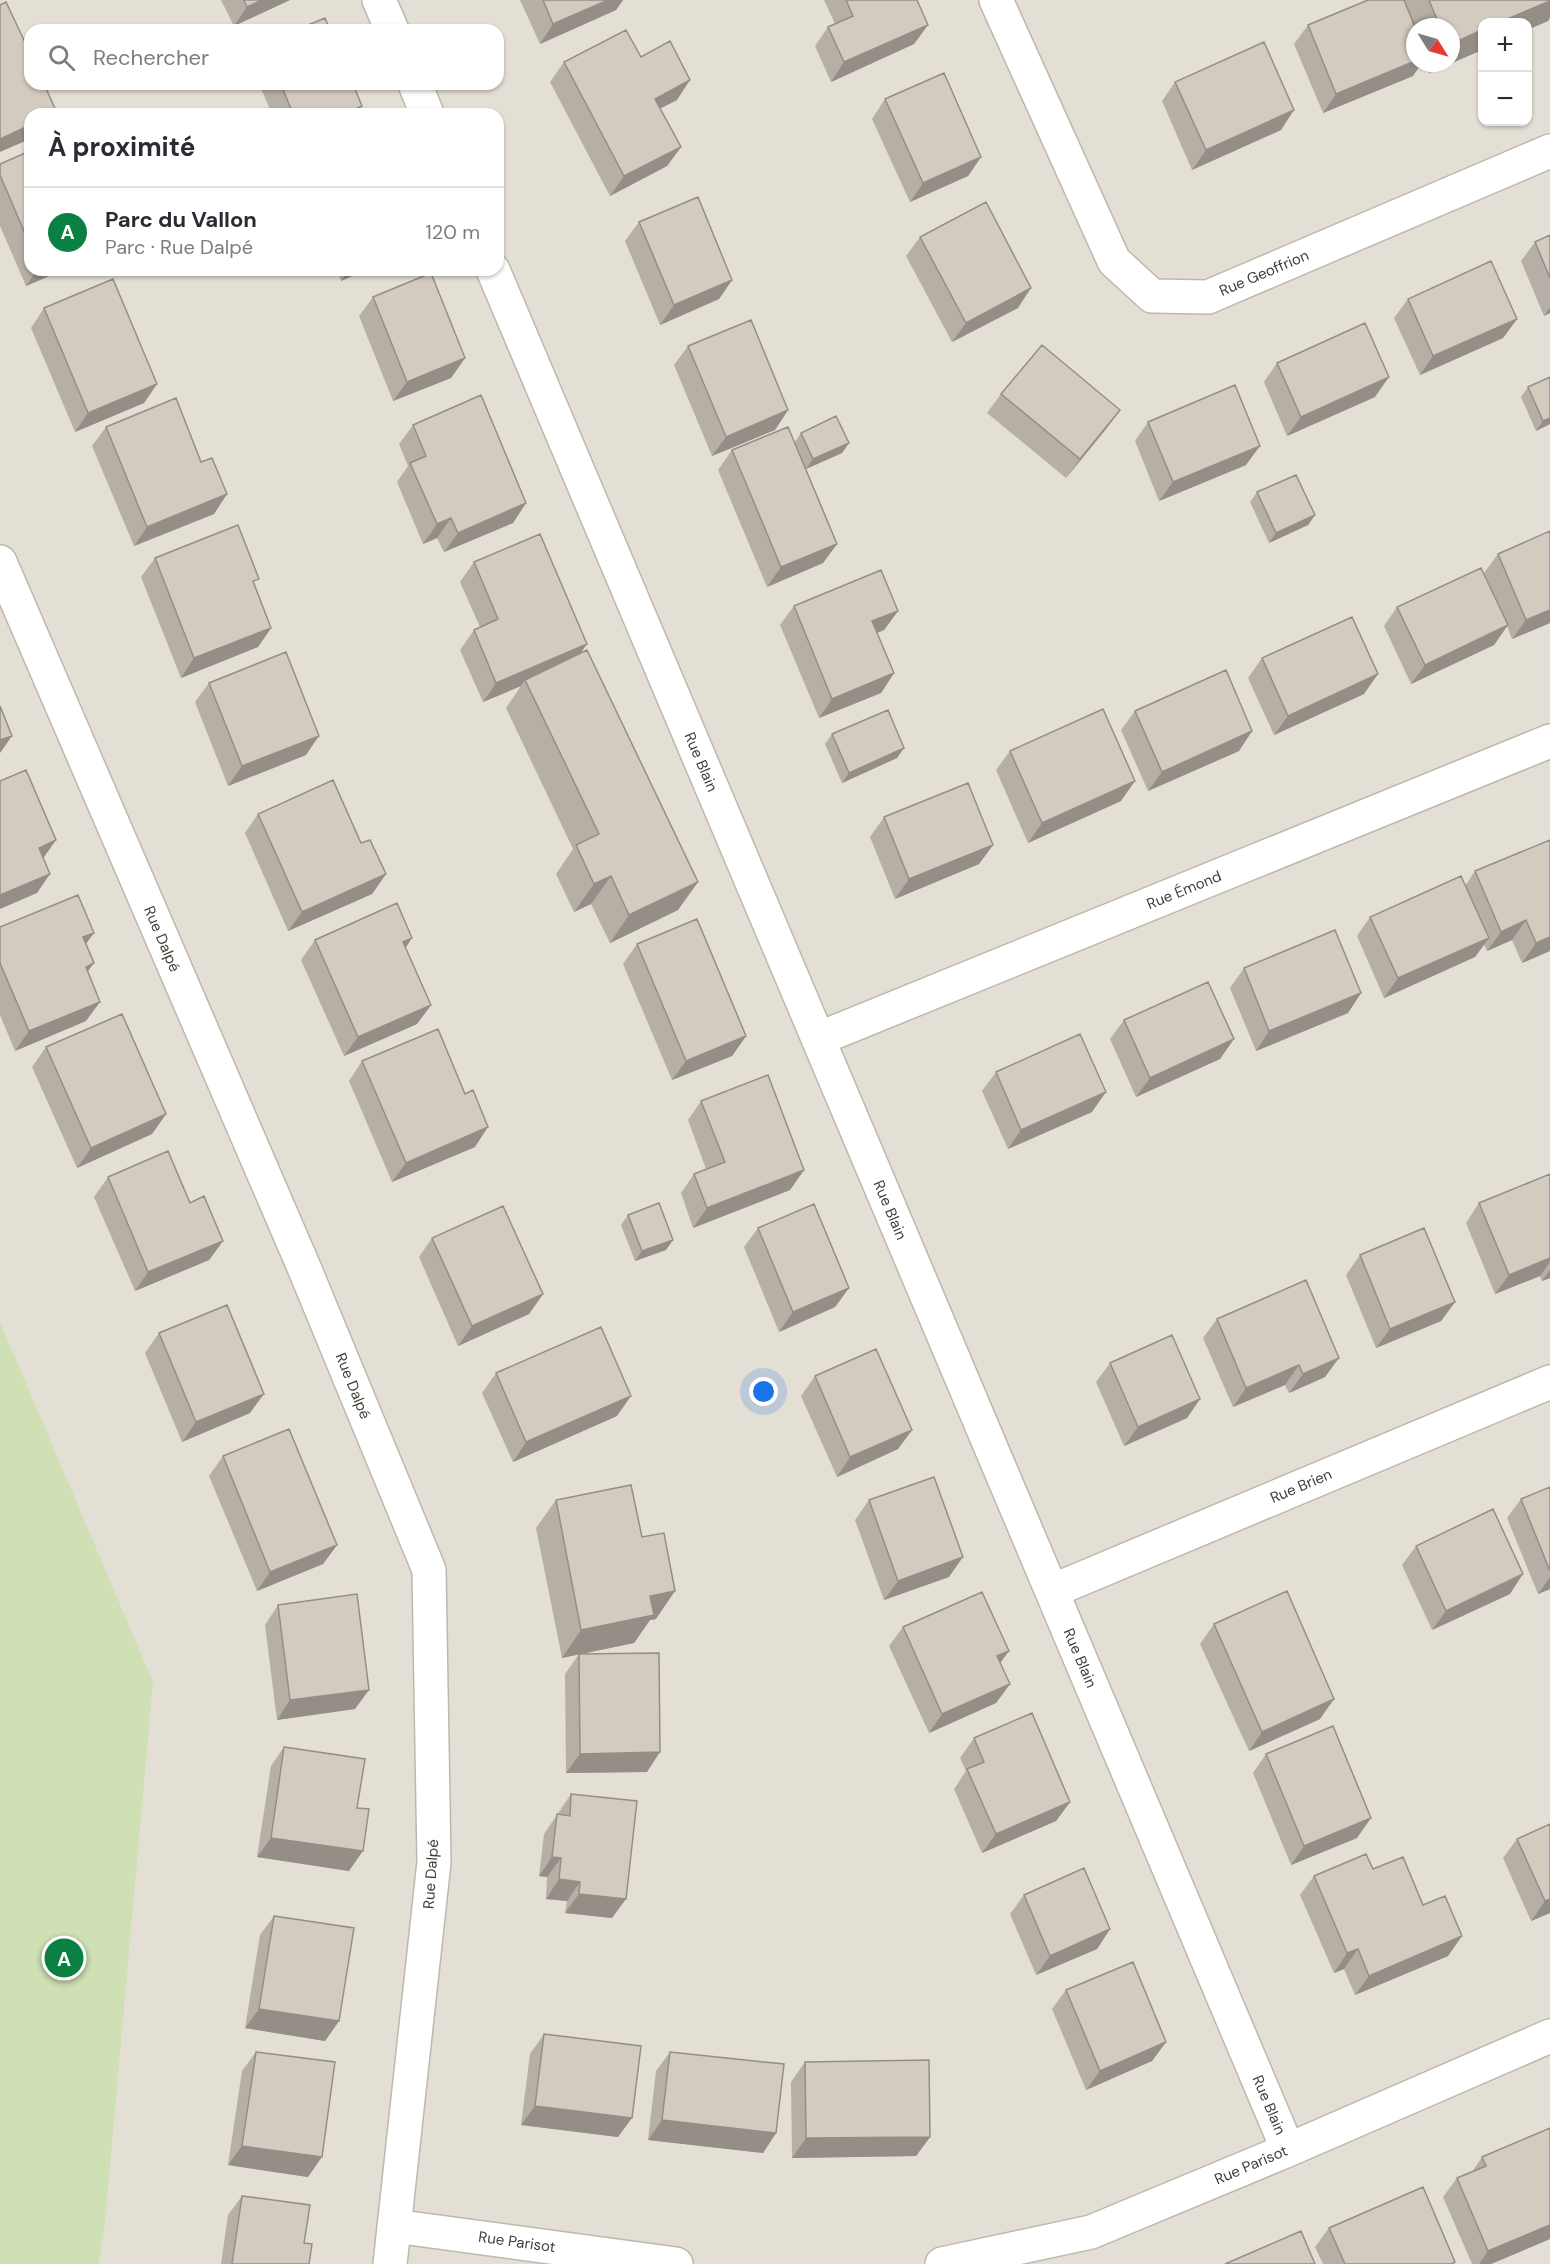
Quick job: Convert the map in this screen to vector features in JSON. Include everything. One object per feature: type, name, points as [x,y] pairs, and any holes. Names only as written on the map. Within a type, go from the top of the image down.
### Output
[{"type":"street","points":[[379,0],[389,24]]},
{"type":"street","name":"Rue Geoffrion","points":[[996,0],[1114,261],[1152,296],[1208,297],[1550,151]]},
{"type":"street","points":[[417,90],[425,108]]},
{"type":"street","name":"Rue Blain","points":[[496,276],[1288,2150]]},
{"type":"street","name":"Rue Dalpé","points":[[0,562],[303,1265],[429,1570],[434,1862],[390,2264]]},
{"type":"street","name":"Rue Émond","points":[[818,1039],[1550,741]]},
{"type":"street","name":"Rue Brien","points":[[1052,1591],[1550,1382]]},
{"type":"street","name":"Rue Parisot","points":[[942,2264],[1091,2232],[1288,2150],[1550,2036]]},
{"type":"street","name":"Rue Parisot","points":[[394,2226],[676,2264]]},
{"type":"shaded area","points":[[0,0],[1550,0],[1550,2264],[99,2264],[104,2233],[25,1382],[0,1322]]},
{"type":"green space","points":[[0,1322],[153,1682],[104,2233],[99,2264],[0,2264]]},
{"type":"building","points":[[244,0],[262,0],[247,7]]},
{"type":"building","points":[[543,0],[608,0],[553,24]]},
{"type":"building","points":[[846,0],[917,0],[928,25],[844,62],[828,27],[853,16]]},
{"type":"building","points":[[1368,0],[1404,0],[1411,18],[1406,18],[1406,65],[1336,94],[1308,25]]},
{"type":"building","points":[[1429,0],[1550,0],[1510,18],[1478,18],[1478,32],[1460,40],[1460,18],[1436,18]]},
{"type":"building","points":[[6,2],[24,40],[24,90],[47,90],[55,108],[24,108],[24,128],[0,139],[0,5]]},
{"type":"building","points":[[325,18],[328,24],[310,24]]},
{"type":"building","points":[[626,30],[641,57],[670,41],[690,80],[655,99],[681,147],[624,176],[564,62]]},
{"type":"building","points":[[1264,42],[1294,110],[1206,150],[1175,82]]},
{"type":"building","points":[[944,73],[981,157],[923,183],[885,99]]},
{"type":"building","points":[[283,90],[355,90],[362,106],[358,108],[291,108]]},
{"type":"building","points":[[24,154],[24,231],[0,175],[0,164]]},
{"type":"building","points":[[698,197],[732,280],[674,305],[639,222]]},
{"type":"building","points":[[986,202],[1031,288],[966,323],[920,237]]},
{"type":"building","points":[[1550,235],[1550,278],[1535,242]]},
{"type":"building","points":[[1491,261],[1517,319],[1433,356],[1408,299]]},
{"type":"building","points":[[424,276],[432,276],[465,358],[407,382],[373,297]]},
{"type":"building","points":[[113,279],[157,384],[88,413],[44,308]]},
{"type":"building","points":[[751,320],[788,410],[726,437],[688,346]]},
{"type":"building","points":[[1365,323],[1389,377],[1301,417],[1277,363]]},
{"type":"building","points":[[1042,345],[1120,410],[1080,459],[1001,394]]},
{"type":"building","points":[[1550,377],[1550,418],[1543,421],[1528,387]]},
{"type":"building","points":[[1235,385],[1260,446],[1173,482],[1148,422]]},
{"type":"building","points":[[481,395],[526,503],[458,533],[451,518],[437,524],[410,463],[426,456],[413,425]]},
{"type":"building","points":[[176,398],[201,462],[212,458],[227,494],[147,527],[106,427]]},
{"type":"building","points":[[836,416],[849,443],[813,459],[801,433]]},
{"type":"building","points":[[788,427],[837,544],[781,567],[732,450]]},
{"type":"building","points":[[1296,475],[1315,515],[1276,533],[1257,492]]},
{"type":"building","points":[[238,525],[259,579],[253,581],[271,628],[194,658],[155,558]]},
{"type":"building","points":[[1550,531],[1550,610],[1526,620],[1498,554]]},
{"type":"building","points":[[540,534],[587,644],[496,683],[474,630],[498,619],[474,562]]},
{"type":"building","points":[[1481,568],[1508,625],[1425,665],[1397,607]]},
{"type":"building","points":[[881,570],[898,611],[872,621],[894,673],[832,699],[794,606]]},
{"type":"building","points":[[1352,617],[1378,674],[1288,716],[1262,658]]},
{"type":"building","points":[[587,650],[698,882],[629,915],[611,876],[594,884],[576,845],[599,834],[525,680]]},
{"type":"building","points":[[286,652],[319,736],[242,766],[209,683]]},
{"type":"building","points":[[1226,670],[1252,731],[1162,772],[1135,711]]},
{"type":"building","points":[[0,706],[12,736],[0,740]]},
{"type":"building","points":[[1103,709],[1135,781],[1042,823],[1010,751]]},
{"type":"building","points":[[888,710],[904,748],[849,773],[832,734]]},
{"type":"building","points":[[26,770],[56,840],[39,848],[50,874],[0,895],[0,781]]},
{"type":"building","points":[[333,780],[361,843],[370,840],[386,874],[302,912],[258,814]]},
{"type":"building","points":[[968,783],[993,845],[909,879],[884,817]]},
{"type":"building","points":[[1550,840],[1550,937],[1536,943],[1526,920],[1501,932],[1475,871]]},
{"type":"building","points":[[1461,876],[1489,938],[1398,978],[1370,917]]},
{"type":"building","points":[[78,895],[94,933],[83,937],[94,963],[86,967],[100,1002],[29,1031],[0,963],[0,927]]},
{"type":"building","points":[[397,903],[412,938],[403,942],[431,1005],[358,1037],[315,940]]},
{"type":"building","points":[[697,919],[746,1036],[686,1061],[637,944]]},
{"type":"building","points":[[1335,930],[1361,993],[1269,1031],[1244,968]]},
{"type":"building","points":[[1208,982],[1234,1039],[1150,1078],[1124,1020]]},
{"type":"building","points":[[122,1014],[166,1114],[91,1148],[46,1047]]},
{"type":"building","points":[[438,1029],[465,1094],[473,1090],[488,1127],[406,1163],[362,1061]]},
{"type":"building","points":[[1080,1034],[1106,1092],[1021,1130],[996,1072]]},
{"type":"building","points":[[768,1075],[804,1170],[707,1208],[694,1174],[725,1162],[701,1101]]},
{"type":"building","points":[[168,1151],[190,1203],[204,1196],[223,1241],[148,1272],[108,1177]]},
{"type":"building","points":[[1550,1174],[1550,1258],[1509,1275],[1479,1203]]},
{"type":"building","points":[[659,1203],[673,1240],[642,1251],[628,1215]]},
{"type":"building","points":[[814,1204],[849,1288],[793,1312],[758,1228]]},
{"type":"building","points":[[503,1206],[543,1294],[472,1326],[432,1238]]},
{"type":"building","points":[[1424,1228],[1455,1302],[1390,1329],[1360,1255]]},
{"type":"building","points":[[1306,1280],[1339,1358],[1303,1374],[1299,1365],[1246,1388],[1217,1319]]},
{"type":"building","points":[[227,1305],[264,1394],[196,1422],[159,1333]]},
{"type":"building","points":[[601,1327],[631,1396],[526,1442],[496,1373]]},
{"type":"building","points":[[1172,1335],[1200,1399],[1138,1427],[1110,1363]]},
{"type":"building","points":[[876,1349],[912,1430],[850,1457],[815,1376]]},
{"type":"building","points":[[289,1429],[337,1545],[270,1572],[223,1456]]},
{"type":"building","points":[[934,1477],[963,1557],[898,1581],[869,1500]]},
{"type":"building","points":[[631,1485],[642,1537],[664,1533],[675,1591],[650,1596],[654,1615],[581,1630],[556,1500]]},
{"type":"building","points":[[1550,1487],[1550,1571],[1521,1499]]},
{"type":"building","points":[[1493,1509],[1523,1574],[1446,1611],[1416,1546]]},
{"type":"building","points":[[1287,1591],[1334,1699],[1262,1732],[1214,1624]]},
{"type":"building","points":[[982,1592],[1009,1651],[997,1656],[1010,1684],[942,1714],[903,1627]]},
{"type":"building","points":[[357,1594],[369,1690],[290,1700],[278,1605]]},
{"type":"building","points":[[659,1653],[660,1752],[580,1754],[579,1654]]},
{"type":"building","points":[[1032,1713],[1070,1802],[996,1834],[967,1769],[984,1762],[974,1738]]},
{"type":"building","points":[[1333,1726],[1371,1818],[1304,1846],[1266,1754]]},
{"type":"building","points":[[284,1747],[365,1759],[357,1808],[369,1809],[363,1851],[271,1838]]},
{"type":"building","points":[[571,1794],[637,1801],[626,1899],[579,1894],[580,1882],[559,1879],[561,1858],[552,1857],[557,1814],[570,1816]]},
{"type":"building","points":[[1550,1824],[1550,1899],[1545,1901],[1517,1839]]},
{"type":"building","points":[[1366,1854],[1373,1869],[1403,1857],[1423,1905],[1445,1896],[1462,1936],[1369,1976],[1358,1949],[1347,1953],[1314,1876]]},
{"type":"building","points":[[1084,1868],[1110,1929],[1050,1956],[1024,1895]]},
{"type":"building","points":[[274,1916],[354,1928],[339,2021],[259,2009]]},
{"type":"building","points":[[1133,1962],[1166,2042],[1100,2071],[1066,1990]]},
{"type":"building","points":[[544,2034],[641,2046],[632,2118],[535,2106]]},
{"type":"building","points":[[256,2052],[335,2062],[322,2157],[242,2146]]},
{"type":"building","points":[[670,2052],[784,2064],[776,2133],[662,2120]]},
{"type":"building","points":[[929,2060],[930,2137],[806,2138],[805,2062]]},
{"type":"building","points":[[1550,2128],[1550,2225],[1488,2251],[1457,2178],[1486,2166],[1482,2157]]},
{"type":"building","points":[[1423,2187],[1455,2262],[1451,2264],[1345,2264],[1329,2228]]},
{"type":"building","points":[[242,2196],[310,2205],[304,2243],[312,2244],[309,2264],[232,2264]]},
{"type":"building","points":[[1301,2231],[1315,2264],[1225,2264]]},
{"type":"place","name":"Parc du Vallon","points":[[64,1958]]}]
